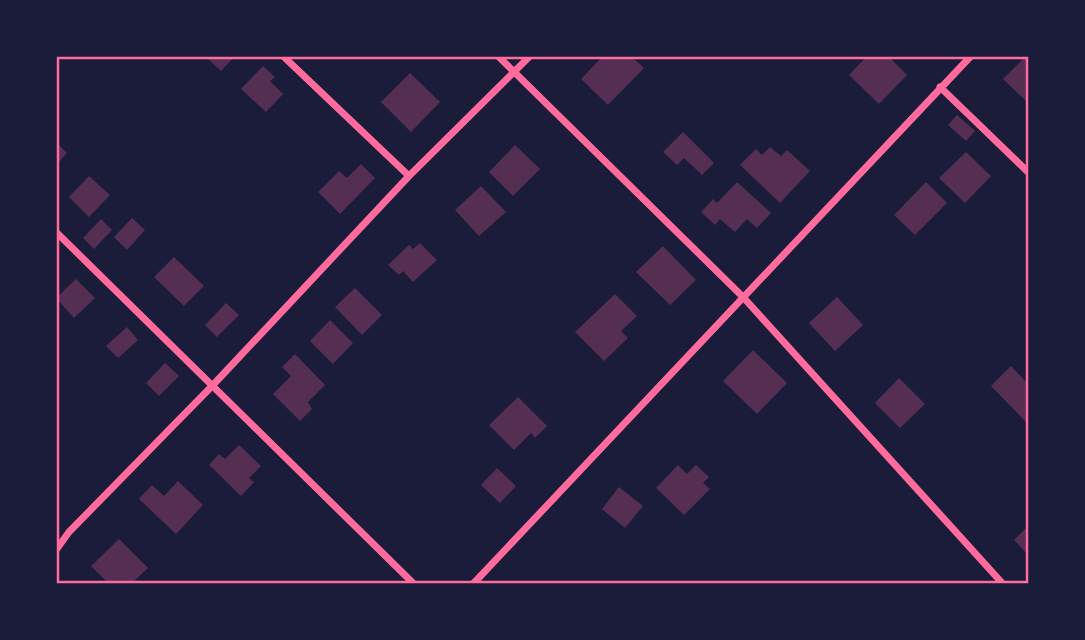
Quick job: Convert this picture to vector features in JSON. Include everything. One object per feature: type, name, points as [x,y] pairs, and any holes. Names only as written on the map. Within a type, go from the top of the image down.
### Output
[{"type":"street","points":[[283,56],[410,176]]},
{"type":"street","points":[[498,56],[743,297],[1003,584]]},
{"type":"street","points":[[56,550],[69,532],[213,385],[410,176],[530,56]]},
{"type":"street","points":[[473,584],[971,56]]},
{"type":"street","points":[[940,88],[1029,173]]},
{"type":"street","points":[[56,232],[414,584]]},
{"type":"building","points":[[205,56],[235,56],[221,71]]},
{"type":"building","points":[[603,56],[631,56],[644,68],[608,105],[581,79]]},
{"type":"building","points":[[867,56],[888,56],[907,75],[879,104],[849,75]]},
{"type":"building","points":[[1029,56],[1029,104],[1003,79]]},
{"type":"building","points":[[263,66],[275,77],[270,81],[283,94],[266,112],[241,89]]},
{"type":"building","points":[[410,73],[440,102],[411,132],[381,102]]},
{"type":"building","points":[[957,115],[975,131],[966,141],[948,125]]},
{"type":"building","points":[[683,132],[714,163],[702,175],[684,158],[677,165],[663,152]]},
{"type":"building","points":[[56,142],[67,153],[56,165]]},
{"type":"building","points":[[515,145],[540,169],[513,196],[489,172]]},
{"type":"building","points":[[770,147],[781,156],[787,150],[810,171],[780,203],[740,165],[756,149],[762,155]]},
{"type":"building","points":[[966,152],[991,176],[965,203],[939,178]]},
{"type":"building","points":[[361,164],[375,178],[340,214],[318,192],[339,171],[347,178]]},
{"type":"building","points":[[89,176],[110,195],[89,217],[69,197]]},
{"type":"building","points":[[737,182],[771,213],[757,228],[747,219],[735,232],[720,219],[715,225],[701,212],[713,199],[717,203]]},
{"type":"building","points":[[926,182],[947,203],[915,235],[894,215]]},
{"type":"building","points":[[481,186],[506,212],[479,236],[455,210]]},
{"type":"building","points":[[132,218],[145,230],[127,250],[114,237]]},
{"type":"building","points":[[101,219],[112,230],[94,249],[83,238]]},
{"type":"building","points":[[420,243],[437,260],[413,282],[403,271],[399,275],[388,265],[409,245],[413,249]]},
{"type":"building","points":[[663,246],[696,280],[670,305],[636,272]]},
{"type":"building","points":[[174,257],[204,286],[184,306],[154,277]]},
{"type":"building","points":[[76,279],[95,298],[74,318],[56,298]]},
{"type":"building","points":[[355,288],[382,315],[362,335],[335,307]]},
{"type":"building","points":[[615,294],[637,316],[621,331],[628,338],[604,361],[575,332]]},
{"type":"building","points":[[837,297],[863,325],[835,351],[809,323]]},
{"type":"building","points":[[226,303],[239,315],[217,337],[205,325]]},
{"type":"building","points":[[330,320],[353,343],[333,364],[310,341]]},
{"type":"building","points":[[127,327],[138,340],[118,358],[106,346]]},
{"type":"building","points":[[753,350],[787,383],[757,414],[723,381]]},
{"type":"building","points":[[295,354],[325,385],[308,402],[312,409],[300,421],[273,394],[291,376],[282,367]]},
{"type":"building","points":[[165,363],[179,376],[159,396],[146,383]]},
{"type":"building","points":[[1011,366],[1029,385],[1029,425],[991,386]]},
{"type":"building","points":[[899,378],[925,404],[900,428],[875,403]]},
{"type":"building","points":[[518,397],[547,426],[535,438],[531,433],[514,450],[489,425]]},
{"type":"building","points":[[239,445],[261,466],[249,478],[254,482],[241,496],[209,465],[219,454],[225,459]]},
{"type":"building","points":[[678,465],[687,474],[696,465],[709,477],[703,483],[710,489],[684,515],[656,488]]},
{"type":"building","points":[[497,468],[516,486],[500,503],[481,485]]},
{"type":"building","points":[[178,481],[203,505],[176,534],[139,499],[152,485],[164,496]]},
{"type":"building","points":[[619,487],[643,506],[625,528],[602,509]]},
{"type":"building","points":[[1029,525],[1029,556],[1014,540]]},
{"type":"building","points":[[119,539],[148,568],[131,584],[109,584],[91,566]]}]
